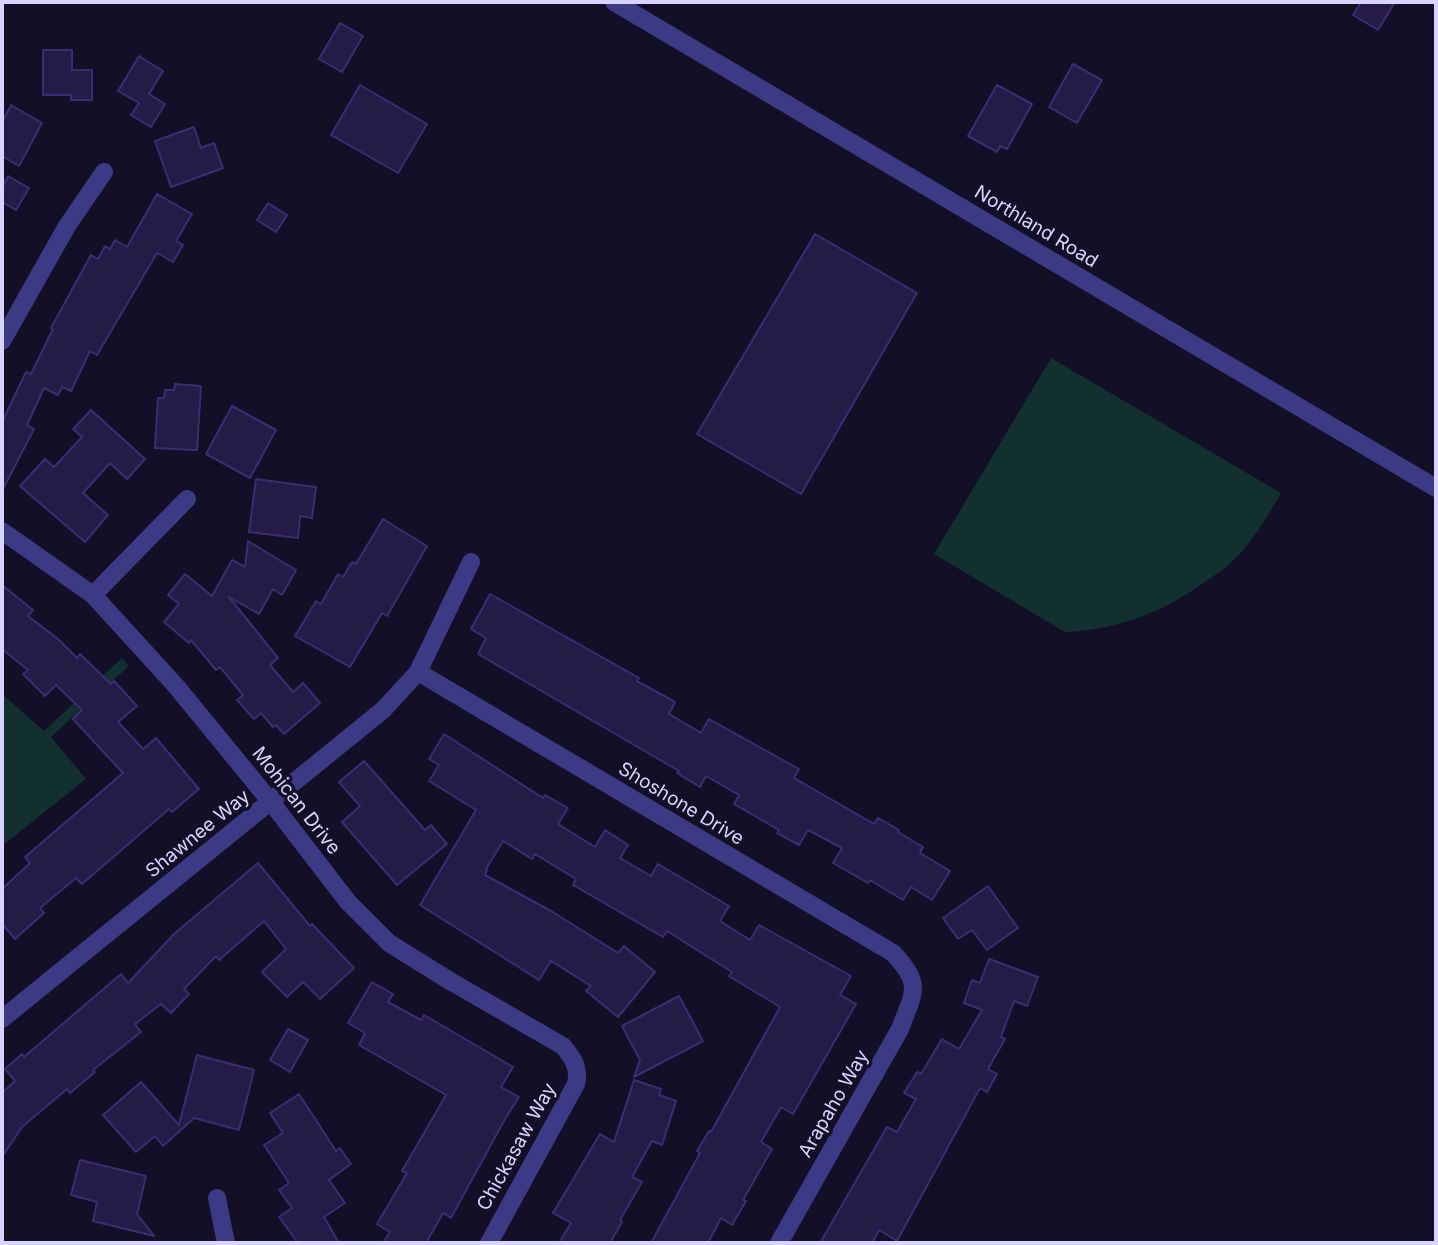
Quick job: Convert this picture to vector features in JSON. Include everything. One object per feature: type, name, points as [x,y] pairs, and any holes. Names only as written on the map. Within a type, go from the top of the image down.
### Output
[{"type":"street","name":"Northland Road","points":[[614,2],[1436,488]]},
{"type":"street","points":[[2,341],[67,226],[104,172]]},
{"type":"street","points":[[93,595],[187,499]]},
{"type":"street","name":"Mohican Drive","points":[[2,531],[93,595],[177,686],[348,902],[389,943],[563,1046],[574,1059],[577,1070]]},
{"type":"street","name":"Shawnee Way","points":[[2,1019],[383,710],[418,672],[471,562]]},
{"type":"street","name":"Shoshone Drive","points":[[418,672],[893,953],[909,971],[913,981]]},
{"type":"street","name":"Arapaho Way","points":[[779,1243],[900,1029],[913,994],[913,981]]},
{"type":"street","name":"Chickasaw Way","points":[[489,1243],[576,1084],[577,1070]]},
{"type":"street","points":[[217,1198],[226,1243]]},
{"type":"green space","points":[[1051,358],[1281,493],[1248,544],[1217,574],[1189,593],[1139,618],[1084,631],[1065,632],[934,554]]},
{"type":"green space","points":[[122,658],[129,666],[51,737],[86,779],[2,846],[2,694],[44,731]]},
{"type":"building","points":[[1361,2],[1395,2],[1378,30],[1353,15]]},
{"type":"building","points":[[340,23],[363,36],[342,72],[319,59]]},
{"type":"building","points":[[43,50],[72,50],[72,70],[92,70],[92,100],[71,100],[71,95],[43,95]]},
{"type":"building","points":[[139,56],[163,71],[149,94],[165,104],[151,127],[131,115],[139,103],[118,91]]},
{"type":"building","points":[[1073,64],[1102,80],[1077,123],[1049,107]]},
{"type":"building","points":[[360,85],[427,124],[398,173],[331,135]]},
{"type":"building","points":[[997,85],[1032,104],[1007,149],[1000,146],[997,152],[968,136]]},
{"type":"building","points":[[11,105],[42,123],[19,166],[2,156],[2,122]]},
{"type":"building","points":[[194,127],[201,148],[214,143],[223,168],[171,187],[155,141]]},
{"type":"building","points":[[8,176],[29,188],[16,210],[2,202],[2,188]]},
{"type":"building","points":[[157,194],[192,214],[176,241],[183,245],[173,262],[157,253],[97,355],[90,351],[71,391],[62,387],[58,395],[44,388],[27,425],[34,429],[2,491],[2,422],[26,372],[31,374],[53,329],[51,328],[91,255],[98,259],[105,246],[110,249],[115,240],[127,247]]},
{"type":"building","points":[[268,203],[287,215],[276,232],[257,220]]},
{"type":"building","points":[[815,234],[917,293],[801,494],[697,434]]},
{"type":"building","points":[[175,384],[201,386],[197,450],[155,448],[158,398],[164,398],[165,390],[174,390]]},
{"type":"building","points":[[232,406],[276,430],[250,478],[206,454]]},
{"type":"building","points":[[91,410],[145,459],[127,479],[110,463],[83,493],[108,515],[85,542],[20,486],[45,459],[54,467],[82,437],[73,429]]},
{"type":"building","points":[[256,479],[316,487],[312,518],[300,516],[298,538],[249,532]]},
{"type":"building","points":[[383,519],[427,546],[387,616],[382,613],[350,667],[295,636],[316,601],[321,604],[338,574],[343,577],[352,562],[356,564]]},
{"type":"building","points":[[248,541],[296,570],[282,595],[273,589],[259,614],[229,597],[278,658],[270,665],[293,692],[303,683],[320,703],[284,734],[276,725],[273,727],[261,713],[254,719],[237,700],[243,695],[220,667],[216,670],[191,640],[189,643],[164,622],[179,604],[168,595],[185,574],[212,596],[232,560],[245,567]]},
{"type":"building","points":[[2,585],[33,610],[28,616],[77,658],[80,654],[111,684],[114,681],[137,706],[118,722],[143,749],[156,738],[199,789],[172,812],[169,809],[82,884],[76,878],[40,908],[44,913],[15,939],[2,924],[2,889],[30,863],[25,857],[123,773],[73,719],[82,710],[56,685],[45,696],[23,674],[28,670],[2,649]]},
{"type":"building","points":[[490,594],[639,678],[637,681],[675,702],[669,714],[701,733],[709,719],[799,769],[794,778],[874,824],[878,818],[899,830],[898,832],[923,847],[920,853],[950,871],[932,900],[911,887],[903,900],[870,880],[868,883],[833,863],[842,848],[808,830],[799,845],[734,804],[739,795],[706,776],[700,787],[677,773],[679,771],[478,654],[486,638],[471,629]]},
{"type":"building","points":[[444,734],[543,798],[545,795],[568,808],[558,824],[595,847],[605,830],[628,845],[620,858],[651,876],[658,864],[729,906],[720,921],[750,940],[759,925],[851,976],[840,995],[856,1004],[793,1114],[781,1107],[761,1142],[772,1149],[732,1225],[721,1218],[708,1243],[651,1243],[700,1153],[697,1151],[709,1131],[711,1132],[780,1007],[729,976],[732,972],[667,931],[663,937],[573,885],[576,879],[535,854],[532,859],[503,841],[485,875],[551,911],[618,953],[624,946],[655,972],[618,1017],[586,991],[591,986],[551,961],[539,980],[420,905],[476,810],[429,781],[439,765],[429,759]]},
{"type":"building","points":[[364,761],[425,830],[431,825],[447,844],[397,885],[342,822],[360,806],[339,782]]},
{"type":"building","points":[[258,863],[310,926],[312,924],[354,968],[320,999],[303,982],[287,997],[262,972],[286,949],[264,921],[219,960],[216,956],[184,989],[189,994],[171,1013],[161,1004],[135,1024],[141,1032],[93,1070],[95,1072],[70,1093],[67,1089],[22,1127],[2,1157],[2,1093],[15,1081],[5,1069],[22,1054],[24,1057],[121,974],[128,983],[174,934]]},
{"type":"building","points":[[988,886],[1018,928],[987,950],[972,930],[958,939],[943,918]]},
{"type":"building","points":[[989,959],[1038,977],[1027,1006],[1014,1001],[1001,1037],[1005,1039],[988,1069],[997,1074],[987,1092],[980,1088],[897,1241],[879,1230],[872,1243],[820,1243],[887,1127],[897,1132],[916,1099],[904,1093],[917,1072],[921,1074],[942,1039],[959,1049],[982,1010],[964,1003],[972,980],[980,983]]},
{"type":"building","points":[[372,982],[393,994],[388,1002],[421,1020],[424,1015],[513,1067],[501,1087],[519,1097],[451,1218],[443,1213],[426,1243],[383,1243],[390,1232],[377,1224],[407,1173],[402,1171],[446,1095],[359,1045],[365,1033],[348,1023]]},
{"type":"building","points":[[679,996],[703,1041],[634,1077],[640,1060],[622,1026]]},
{"type":"building","points":[[288,1029],[308,1040],[290,1072],[270,1060]]},
{"type":"building","points":[[197,1055],[254,1070],[239,1130],[194,1118],[163,1146],[155,1136],[136,1152],[103,1115],[141,1082],[179,1125]]},
{"type":"building","points":[[634,1080],[661,1089],[659,1095],[676,1101],[662,1145],[652,1141],[632,1177],[642,1182],[610,1243],[559,1243],[571,1223],[553,1213],[600,1134],[614,1142]]},
{"type":"building","points":[[299,1094],[336,1151],[340,1148],[351,1164],[329,1180],[345,1203],[324,1217],[339,1243],[298,1243],[279,1217],[292,1208],[279,1190],[289,1183],[264,1145],[283,1133],[270,1113]]},
{"type":"building","points":[[80,1160],[146,1176],[137,1214],[154,1236],[93,1221],[97,1202],[71,1195]]}]
